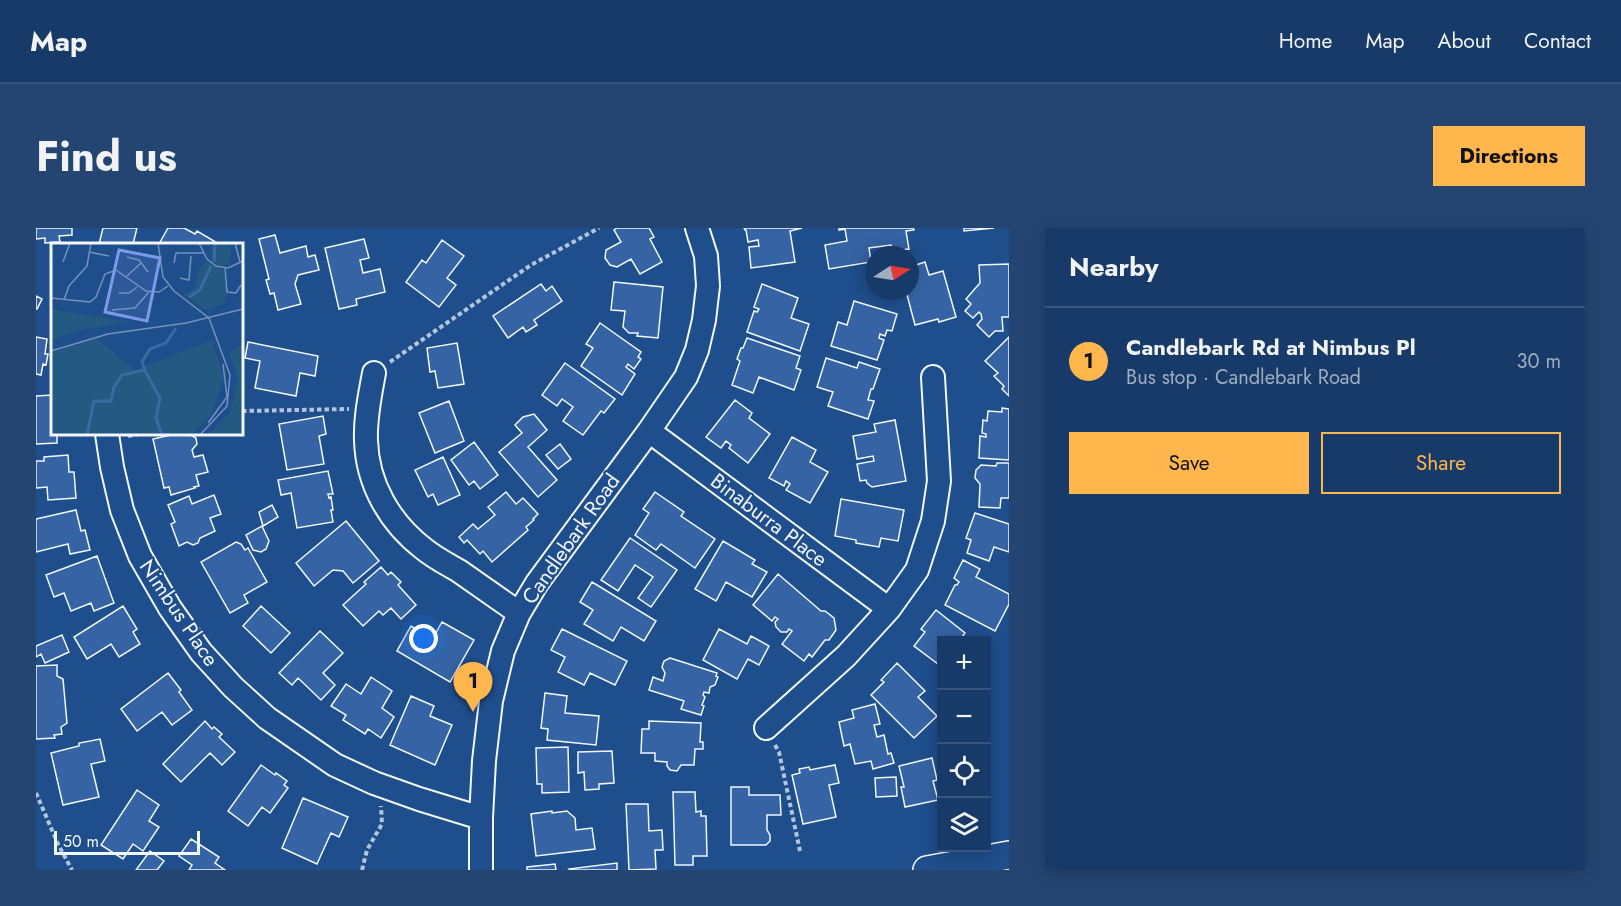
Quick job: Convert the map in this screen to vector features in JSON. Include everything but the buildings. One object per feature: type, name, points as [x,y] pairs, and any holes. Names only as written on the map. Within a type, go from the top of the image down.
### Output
[{"type":"main road","points":[[927,870],[1009,856]]},
{"type":"main road","points":[[969,870],[1009,856]]},
{"type":"street","name":"Candlebark Road","points":[[481,870],[484,761],[491,701],[502,651],[519,613],[537,584],[686,377],[697,350],[704,320],[708,286],[706,256],[697,228]]},
{"type":"street","points":[[374,373],[368,408],[366,440],[369,464],[376,487],[391,516],[426,551],[519,613]]},
{"type":"street","points":[[766,728],[846,656],[889,609],[917,570],[933,521],[939,481],[933,377]]},
{"type":"street","name":"Binaburra Place","points":[[649,431],[889,609]]},
{"type":"street","name":"Nimbus Place","points":[[107,435],[122,510],[140,556],[170,608],[201,652],[233,687],[267,718],[336,765],[374,783],[481,818]]},
{"type":"path","points":[[374,373],[531,265],[599,228]]},
{"type":"path","points":[[243,411],[368,408]]},
{"type":"path","points":[[766,728],[779,752],[800,851]]},
{"type":"path","points":[[362,870],[367,850],[382,824],[381,804],[374,783]]},
{"type":"path","points":[[36,793],[72,870]]},
{"type":"place","name":"Candlebark Rd at Nimbus Pl","points":[[473,712]]}]
